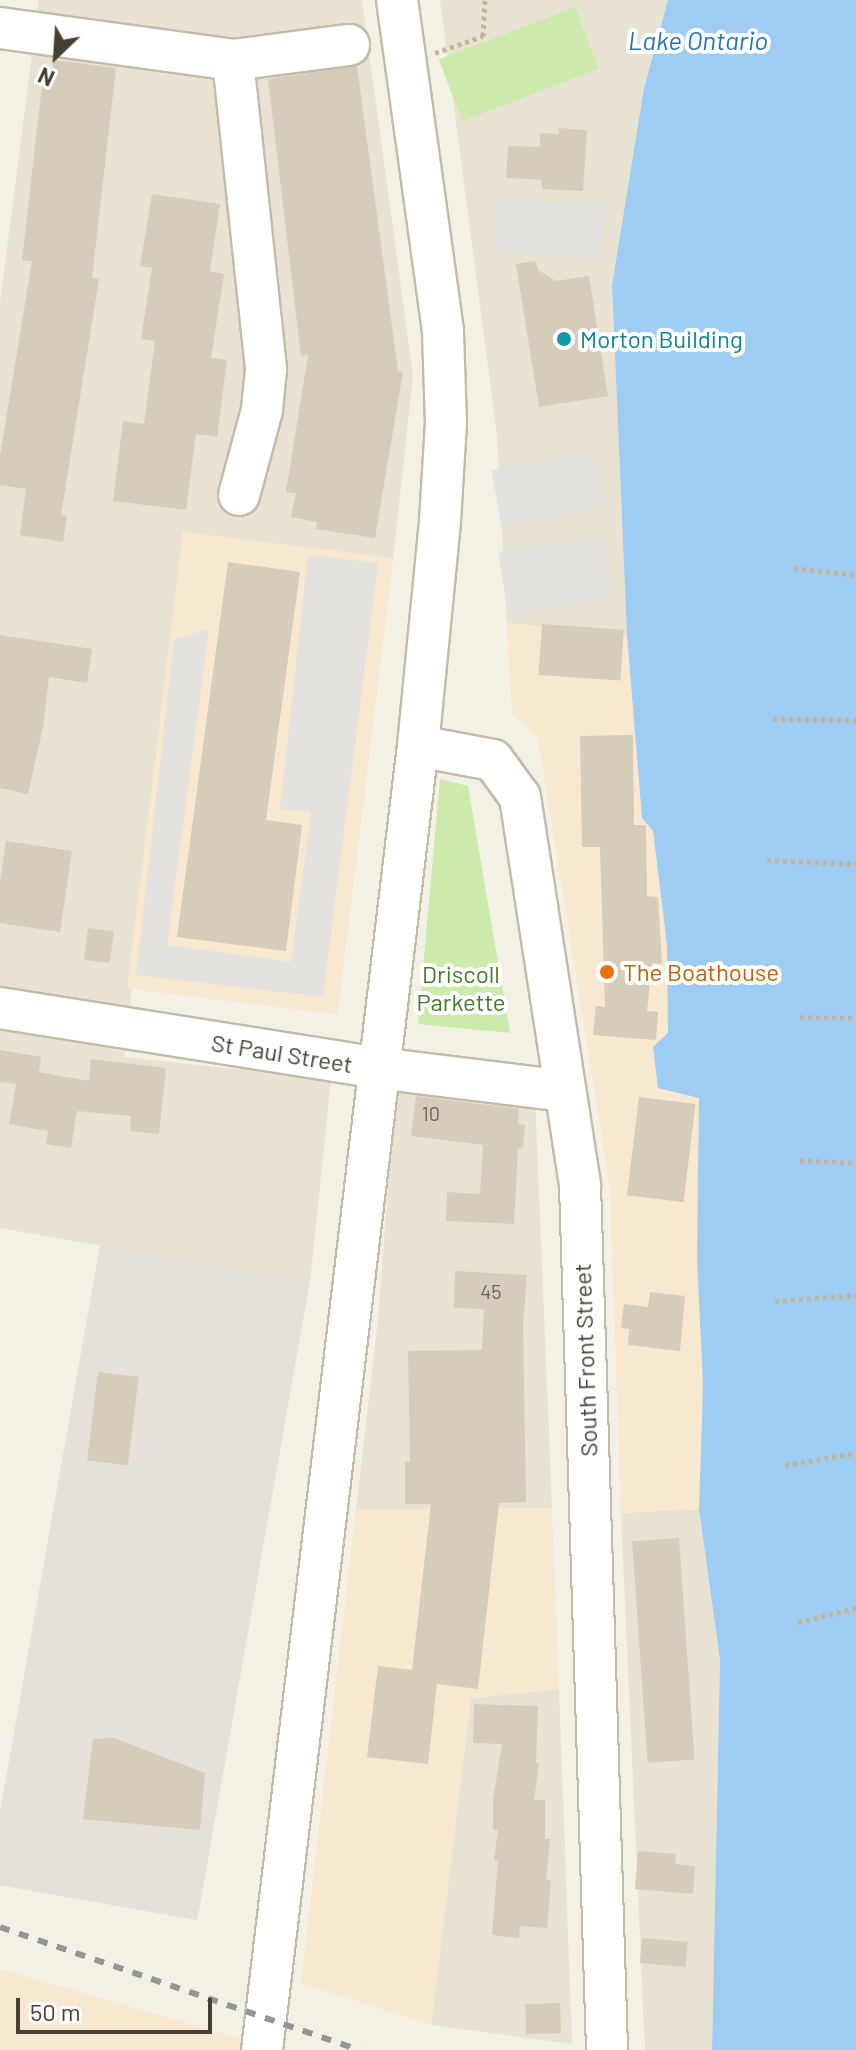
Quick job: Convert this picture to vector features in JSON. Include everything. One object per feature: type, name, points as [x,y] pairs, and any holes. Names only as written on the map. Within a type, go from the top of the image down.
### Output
[{"type":"street","points":[[262,2050],[418,746],[446,423],[443,331],[397,0]]},
{"type":"street","points":[[0,28],[233,60],[349,45]]},
{"type":"street","points":[[233,60],[266,369],[262,410],[239,495]]},
{"type":"street","name":"South Front Street","points":[[418,746],[493,760],[520,797],[580,1185],[607,2050]]},
{"type":"street","name":"St Paul Street","points":[[0,1008],[378,1068],[565,1091]]},
{"type":"path","points":[[406,64],[483,36],[485,0]]},
{"type":"path","points":[[794,568],[856,575]]},
{"type":"path","points":[[773,719],[856,720]]},
{"type":"path","points":[[767,860],[856,864]]},
{"type":"path","points":[[800,1017],[856,1018]]},
{"type":"path","points":[[800,1160],[856,1163]]},
{"type":"path","points":[[775,1301],[856,1295]]},
{"type":"path","points":[[785,1465],[856,1453]]},
{"type":"path","points":[[798,1622],[856,1608]]},
{"type":"shaded area","points":[[39,0],[362,0],[413,376],[393,559],[183,532],[124,1057],[331,1079],[310,1283],[0,1228],[0,303]]},
{"type":"shaded area","points":[[440,0],[668,0],[644,88],[612,285],[627,635],[507,623],[497,435]]},
{"type":"shaded area","points":[[495,199],[606,205],[603,259],[492,253]]},
{"type":"shaded area","points":[[595,452],[605,507],[501,525],[492,470]]},
{"type":"shaded area","points":[[183,532],[393,558],[337,1014],[127,989]]},
{"type":"shaded area","points":[[603,536],[613,597],[508,614],[498,553]]},
{"type":"shaded area","points":[[308,555],[378,563],[323,997],[136,975],[174,640],[209,629],[167,945],[291,962],[311,812],[280,809]]},
{"type":"shaded area","points":[[507,623],[627,635],[642,818],[653,831],[667,945],[668,1034],[653,1047],[699,1097],[697,1258],[703,1386],[699,1509],[621,1513],[610,1188],[538,738],[512,714]]},
{"type":"shaded area","points":[[396,1082],[535,1096],[552,1508],[356,1510],[378,1320]]},
{"type":"shaded area","points":[[100,1245],[310,1282],[197,1920],[0,1885],[0,1812]]},
{"type":"shaded area","points":[[552,1508],[559,1689],[471,1698],[431,2025],[301,1983],[356,1510]]},
{"type":"shaded area","points":[[699,1509],[720,1660],[712,2050],[645,2050],[621,1513]]},
{"type":"shaded area","points":[[559,1689],[572,2044],[431,2025],[471,1698]]},
{"type":"shaded area","points":[[0,1969],[280,2050],[0,2050]]},
{"type":"green space","points":[[575,7],[599,69],[462,121],[439,59]]},
{"type":"green space","name":"Driscoll Parkette","points":[[440,779],[468,786],[510,1033],[418,1024]]},
{"type":"water","name":"Lake Ontario","points":[[668,0],[856,0],[856,2050],[712,2050],[720,1660],[699,1509],[703,1386],[697,1258],[699,1098],[658,1088],[653,1047],[668,1033],[667,945],[653,831],[642,818],[627,635],[612,285],[644,88]]},
{"type":"building","points":[[53,60],[116,68],[92,278],[99,279],[61,515],[67,516],[63,542],[20,535],[26,489],[0,485],[0,456],[32,261],[22,260],[44,68],[53,68]]},
{"type":"building","points":[[357,66],[398,371],[403,372],[375,538],[316,529],[317,522],[291,517],[296,493],[286,492],[308,355],[301,356],[268,79]]},
{"type":"building","points":[[559,128],[587,130],[583,191],[542,189],[542,180],[506,178],[508,146],[540,147],[540,133],[559,134]]},
{"type":"building","points":[[152,194],[220,204],[210,271],[224,274],[211,358],[227,360],[217,437],[196,434],[186,510],[113,501],[123,421],[144,424],[155,341],[141,339],[152,268],[140,266]]},
{"type":"building","name":"Morton Building","points":[[536,261],[538,270],[556,281],[589,276],[608,396],[539,407],[516,264]]},
{"type":"building","points":[[228,562],[300,572],[266,820],[302,825],[286,951],[177,937]]},
{"type":"building","points":[[542,624],[624,630],[620,681],[538,675]]},
{"type":"building","points":[[0,635],[92,649],[87,683],[49,677],[43,727],[28,794],[0,788]]},
{"type":"building","points":[[633,735],[634,825],[646,825],[647,896],[658,897],[662,964],[652,963],[647,1011],[658,1012],[656,1040],[593,1035],[596,1006],[605,1007],[600,847],[582,847],[580,736]]},
{"type":"building","points":[[6,841],[72,851],[60,932],[0,923],[0,883]]},
{"type":"building","points":[[88,928],[114,931],[110,963],[84,960]]},
{"type":"building","points":[[0,1050],[41,1057],[39,1072],[89,1081],[91,1059],[166,1068],[159,1134],[130,1131],[131,1116],[77,1111],[71,1148],[46,1144],[48,1131],[9,1124],[16,1084],[0,1082]]},
{"type":"building","points":[[416,1096],[519,1109],[518,1124],[525,1125],[523,1149],[518,1148],[514,1224],[446,1221],[447,1192],[480,1194],[483,1145],[411,1136]]},
{"type":"building","points":[[639,1097],[696,1104],[684,1202],[627,1195]]},
{"type":"building","points":[[455,1271],[527,1275],[523,1325],[526,1502],[499,1503],[478,1689],[437,1684],[428,1764],[367,1757],[378,1666],[412,1670],[431,1504],[405,1504],[405,1462],[410,1462],[408,1351],[482,1350],[484,1309],[454,1308]]},
{"type":"building","points":[[650,1292],[685,1296],[680,1351],[628,1345],[629,1329],[621,1328],[624,1304],[648,1307]]},
{"type":"building","points":[[98,1372],[139,1377],[128,1465],[87,1460]]},
{"type":"building","points":[[679,1538],[694,1759],[648,1763],[632,1541]]},
{"type":"building","points":[[474,1704],[538,1706],[536,1763],[539,1763],[534,1800],[545,1800],[545,1839],[550,1839],[546,1880],[551,1881],[547,1928],[520,1926],[519,1938],[492,1935],[498,1861],[494,1860],[498,1830],[493,1830],[493,1800],[502,1744],[473,1743]]},
{"type":"building","points":[[114,1738],[205,1773],[200,1830],[83,1819],[93,1739]]},
{"type":"building","points":[[638,1851],[676,1854],[675,1864],[695,1866],[693,1894],[635,1889]]},
{"type":"building","points":[[642,1938],[688,1942],[686,1967],[640,1963]]},
{"type":"building","points":[[560,2003],[561,2033],[526,2034],[525,2004]]},
{"type":"railway","points":[[0,1927],[360,2050]]},
{"type":"place","name":"Morton Building","points":[[564,339]]},
{"type":"place","name":"The Boathouse","points":[[607,972]]}]
